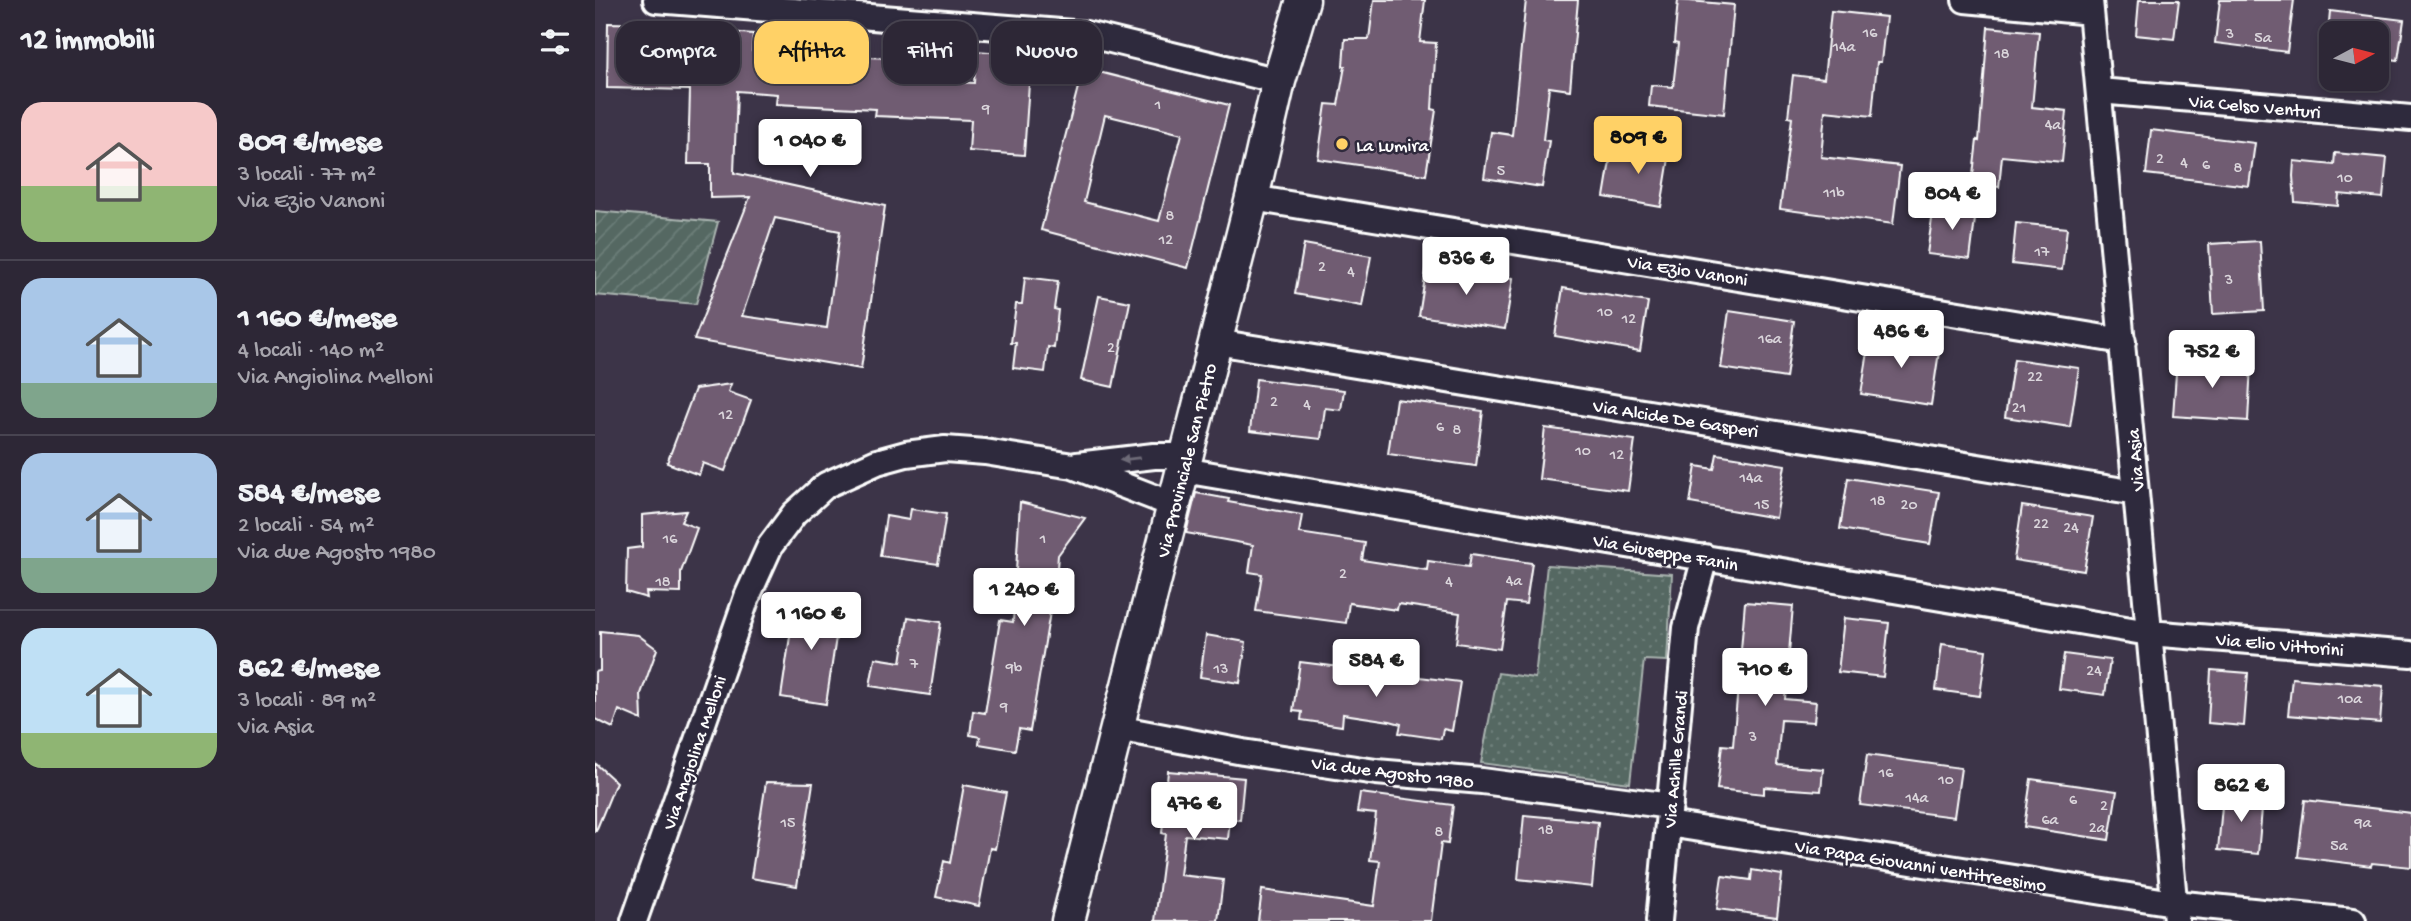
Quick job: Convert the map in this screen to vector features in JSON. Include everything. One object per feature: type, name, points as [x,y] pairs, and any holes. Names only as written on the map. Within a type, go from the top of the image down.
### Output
[{"type":"main road","name":"Via Provinciale San Pietro","points":[[1068,921],[1216,342],[1279,81],[1303,0]]},
{"type":"street","points":[[656,0],[1086,34],[1279,81]]},
{"type":"street","points":[[1965,0],[2091,6]]},
{"type":"street","name":"Via Asia","points":[[2091,6],[2175,912]]},
{"type":"street","name":"Via Celso Venturi","points":[[2099,91],[2411,118]]},
{"type":"street","name":"Via Ezio Vanoni","points":[[1252,198],[2123,341]]},
{"type":"street","name":"Via Alcide De Gasperi","points":[[1216,342],[2136,493]]},
{"type":"street","name":"Via Angiolina Melloni","points":[[634,921],[747,597],[771,547],[793,514],[826,485],[877,462],[907,454],[945,449],[985,452],[1073,466],[1174,505]]},
{"type":"street","name":"Via Angiolina Melloni","points":[[1073,466],[1154,456],[1185,463]]},
{"type":"street","name":"Via Giuseppe Fanin","points":[[1185,463],[1705,557],[2149,633]]},
{"type":"street","name":"Via Achille Grandi","points":[[1659,921],[1686,628],[1705,557]]},
{"type":"street","name":"Via Elio Vittorini","points":[[2149,633],[2411,654]]},
{"type":"street","name":"Via due Agosto 1980","points":[[1117,728],[1243,752],[1375,772],[1482,781],[1669,815]]},
{"type":"street","name":"Via Papa Giovanni ventitreesimo","points":[[1669,815],[2175,912],[2353,921]]},
{"type":"green space","points":[[595,211],[718,222],[696,304],[595,295]]},
{"type":"green space","points":[[1547,565],[1672,574],[1667,661],[1644,660],[1630,783],[1481,763],[1498,673],[1535,678]]},
{"type":"building","points":[[1374,0],[1425,0],[1420,42],[1436,43],[1432,109],[1436,110],[1426,175],[1318,159],[1326,104],[1338,105],[1345,66],[1345,39],[1369,39]]},
{"type":"building","points":[[1526,0],[1578,0],[1570,90],[1549,87],[1543,140],[1549,141],[1542,187],[1484,178],[1491,132],[1512,135]]},
{"type":"building","points":[[1678,0],[1734,5],[1724,114],[1649,106],[1651,85],[1673,87],[1678,44],[1674,43]]},
{"type":"building","points":[[2139,0],[2179,0],[2174,39],[2136,35]]},
{"type":"building","points":[[2220,0],[2294,0],[2287,52],[2215,43]]},
{"type":"building","points":[[1831,11],[1886,17],[1881,62],[1877,62],[1872,116],[1825,111],[1821,157],[1900,166],[1893,224],[1780,209],[1792,118],[1788,117],[1793,75],[1824,79]]},
{"type":"building","points":[[2330,11],[2404,20],[2398,60],[2389,59],[2389,21],[2329,21]]},
{"type":"building","points":[[608,23],[616,23],[616,84],[740,84],[740,33],[753,34],[754,84],[869,84],[869,57],[883,58],[883,84],[977,84],[977,51],[991,52],[991,84],[1029,84],[1024,155],[969,151],[971,120],[875,116],[876,109],[776,104],[777,94],[737,91],[734,173],[885,206],[861,369],[694,340],[750,197],[710,198],[710,164],[688,164],[690,90],[607,88]],"holes":[[[775,218],[840,231],[827,328],[742,316]]]},
{"type":"building","points":[[1988,27],[2039,32],[2032,107],[2067,111],[2062,162],[2002,156],[1999,187],[1972,184],[1977,140],[1979,141]]},
{"type":"building","points":[[1102,73],[1229,105],[1188,268],[1041,230],[1079,84],[1102,84]],"holes":[[[1105,115],[1182,134],[1159,221],[1084,202]]]},
{"type":"building","points":[[2151,130],[2255,143],[2249,186],[2146,174]]},
{"type":"building","points":[[1651,143],[1671,146],[1661,207],[1604,197],[1612,149],[1648,155]]},
{"type":"building","points":[[2335,153],[2387,158],[2383,198],[2339,194],[2338,206],[2295,202],[2294,161],[2334,165]]},
{"type":"building","points":[[1934,205],[1976,211],[1970,259],[1927,254]]},
{"type":"building","points":[[2016,223],[2067,228],[2062,270],[2012,264]]},
{"type":"building","points":[[2260,241],[2264,311],[2213,314],[2209,244]]},
{"type":"building","points":[[1304,244],[1371,256],[1362,306],[1295,294]]},
{"type":"building","points":[[1427,265],[1513,278],[1505,329],[1419,316]]},
{"type":"building","points":[[1025,277],[1058,281],[1054,309],[1058,310],[1054,348],[1048,347],[1045,372],[1013,368],[1016,343],[1011,343],[1016,304],[1022,304]]},
{"type":"building","points":[[1563,288],[1648,302],[1640,351],[1555,336]]},
{"type":"building","points":[[1099,296],[1130,302],[1113,387],[1081,380]]},
{"type":"building","points":[[1729,311],[1794,321],[1786,378],[1721,368]]},
{"type":"building","points":[[1871,334],[1940,345],[1931,405],[1861,394]]},
{"type":"building","points":[[2014,359],[2079,368],[2070,427],[2005,417]]},
{"type":"building","points":[[2177,359],[2251,364],[2248,421],[2173,416]]},
{"type":"building","points":[[1256,379],[1344,390],[1341,410],[1325,408],[1321,439],[1250,431]]},
{"type":"building","points":[[731,384],[728,392],[751,400],[725,471],[703,463],[699,475],[667,463],[695,389]]},
{"type":"building","points":[[1396,399],[1483,411],[1476,466],[1388,454]]},
{"type":"building","points":[[1545,428],[1635,440],[1628,491],[1539,479]]},
{"type":"building","points":[[1717,454],[1785,465],[1776,518],[1690,503],[1696,466],[1714,469]]},
{"type":"building","points":[[1848,478],[1939,492],[1930,544],[1840,529]]},
{"type":"building","points":[[1196,493],[1229,499],[1228,502],[1302,515],[1299,533],[1365,543],[1362,560],[1427,570],[1428,561],[1469,567],[1471,554],[1532,563],[1526,604],[1507,602],[1500,649],[1456,643],[1460,613],[1398,604],[1397,610],[1349,603],[1346,623],[1256,611],[1262,574],[1249,572],[1253,545],[1186,533]]},
{"type":"building","points":[[1020,502],[1085,518],[1058,555],[1055,594],[1030,731],[1019,729],[1015,750],[979,744],[980,737],[970,735],[973,711],[985,713],[1000,620],[1013,622]]},
{"type":"building","points":[[2022,506],[2093,517],[2084,571],[2014,560]]},
{"type":"building","points":[[911,509],[946,514],[938,564],[880,556],[886,516],[909,520]]},
{"type":"building","points":[[686,511],[681,522],[697,528],[681,572],[681,593],[646,592],[647,598],[626,592],[627,549],[642,547],[642,515]]},
{"type":"building","points":[[810,599],[841,604],[826,704],[781,697],[794,609],[809,611]]},
{"type":"building","points":[[1745,602],[1793,606],[1785,699],[1816,702],[1814,722],[1781,720],[1777,765],[1823,769],[1821,791],[1764,787],[1764,794],[1717,789],[1722,745],[1733,746]]},
{"type":"building","points":[[908,617],[941,622],[930,695],[870,686],[875,658],[901,662]]},
{"type":"building","points":[[1844,618],[1889,623],[1883,677],[1838,672]]},
{"type":"building","points":[[600,631],[638,635],[657,649],[641,694],[642,720],[619,710],[613,728],[595,719],[595,672],[600,671]]},
{"type":"building","points":[[1206,635],[1246,642],[1240,683],[1200,677]]},
{"type":"building","points":[[1942,644],[1986,650],[1980,696],[1936,690]]},
{"type":"building","points":[[2064,654],[2110,660],[2105,695],[2059,689]]},
{"type":"building","points":[[1300,662],[1460,682],[1452,731],[1443,729],[1441,739],[1399,733],[1401,724],[1343,714],[1342,726],[1301,720],[1302,712],[1293,711]]},
{"type":"building","points":[[2211,670],[2248,673],[2244,726],[2208,723]]},
{"type":"building","points":[[2292,678],[2383,686],[2380,723],[2288,715]]},
{"type":"building","points":[[1867,755],[1961,768],[1954,817],[1860,805]]},
{"type":"building","points":[[595,763],[616,782],[596,831],[595,831]]},
{"type":"building","points":[[1168,771],[1244,778],[1240,820],[1230,819],[1228,839],[1185,835],[1180,875],[1223,880],[1218,921],[1155,921],[1166,834],[1162,833]]},
{"type":"building","points":[[2031,779],[2117,791],[2109,840],[2024,827]]},
{"type":"building","points":[[766,782],[813,783],[797,886],[751,878]]},
{"type":"building","points":[[964,785],[1006,793],[995,849],[990,848],[979,906],[936,897],[944,861],[950,863]]},
{"type":"building","points":[[1360,793],[1453,805],[1448,844],[1441,843],[1431,921],[1258,921],[1262,890],[1374,906],[1380,861],[1370,860],[1376,814],[1357,812]]},
{"type":"building","points":[[2223,795],[2263,798],[2258,854],[2218,850]]},
{"type":"building","points":[[2305,800],[2411,813],[2411,867],[2372,863],[2371,866],[2298,857]]},
{"type":"building","points":[[1524,815],[1598,822],[1592,887],[1518,879]]},
{"type":"building","points":[[1752,870],[1782,875],[1777,917],[1717,909],[1722,876],[1751,880]]},
{"type":"place","name":"La Lumira","points":[[1342,144]]}]
